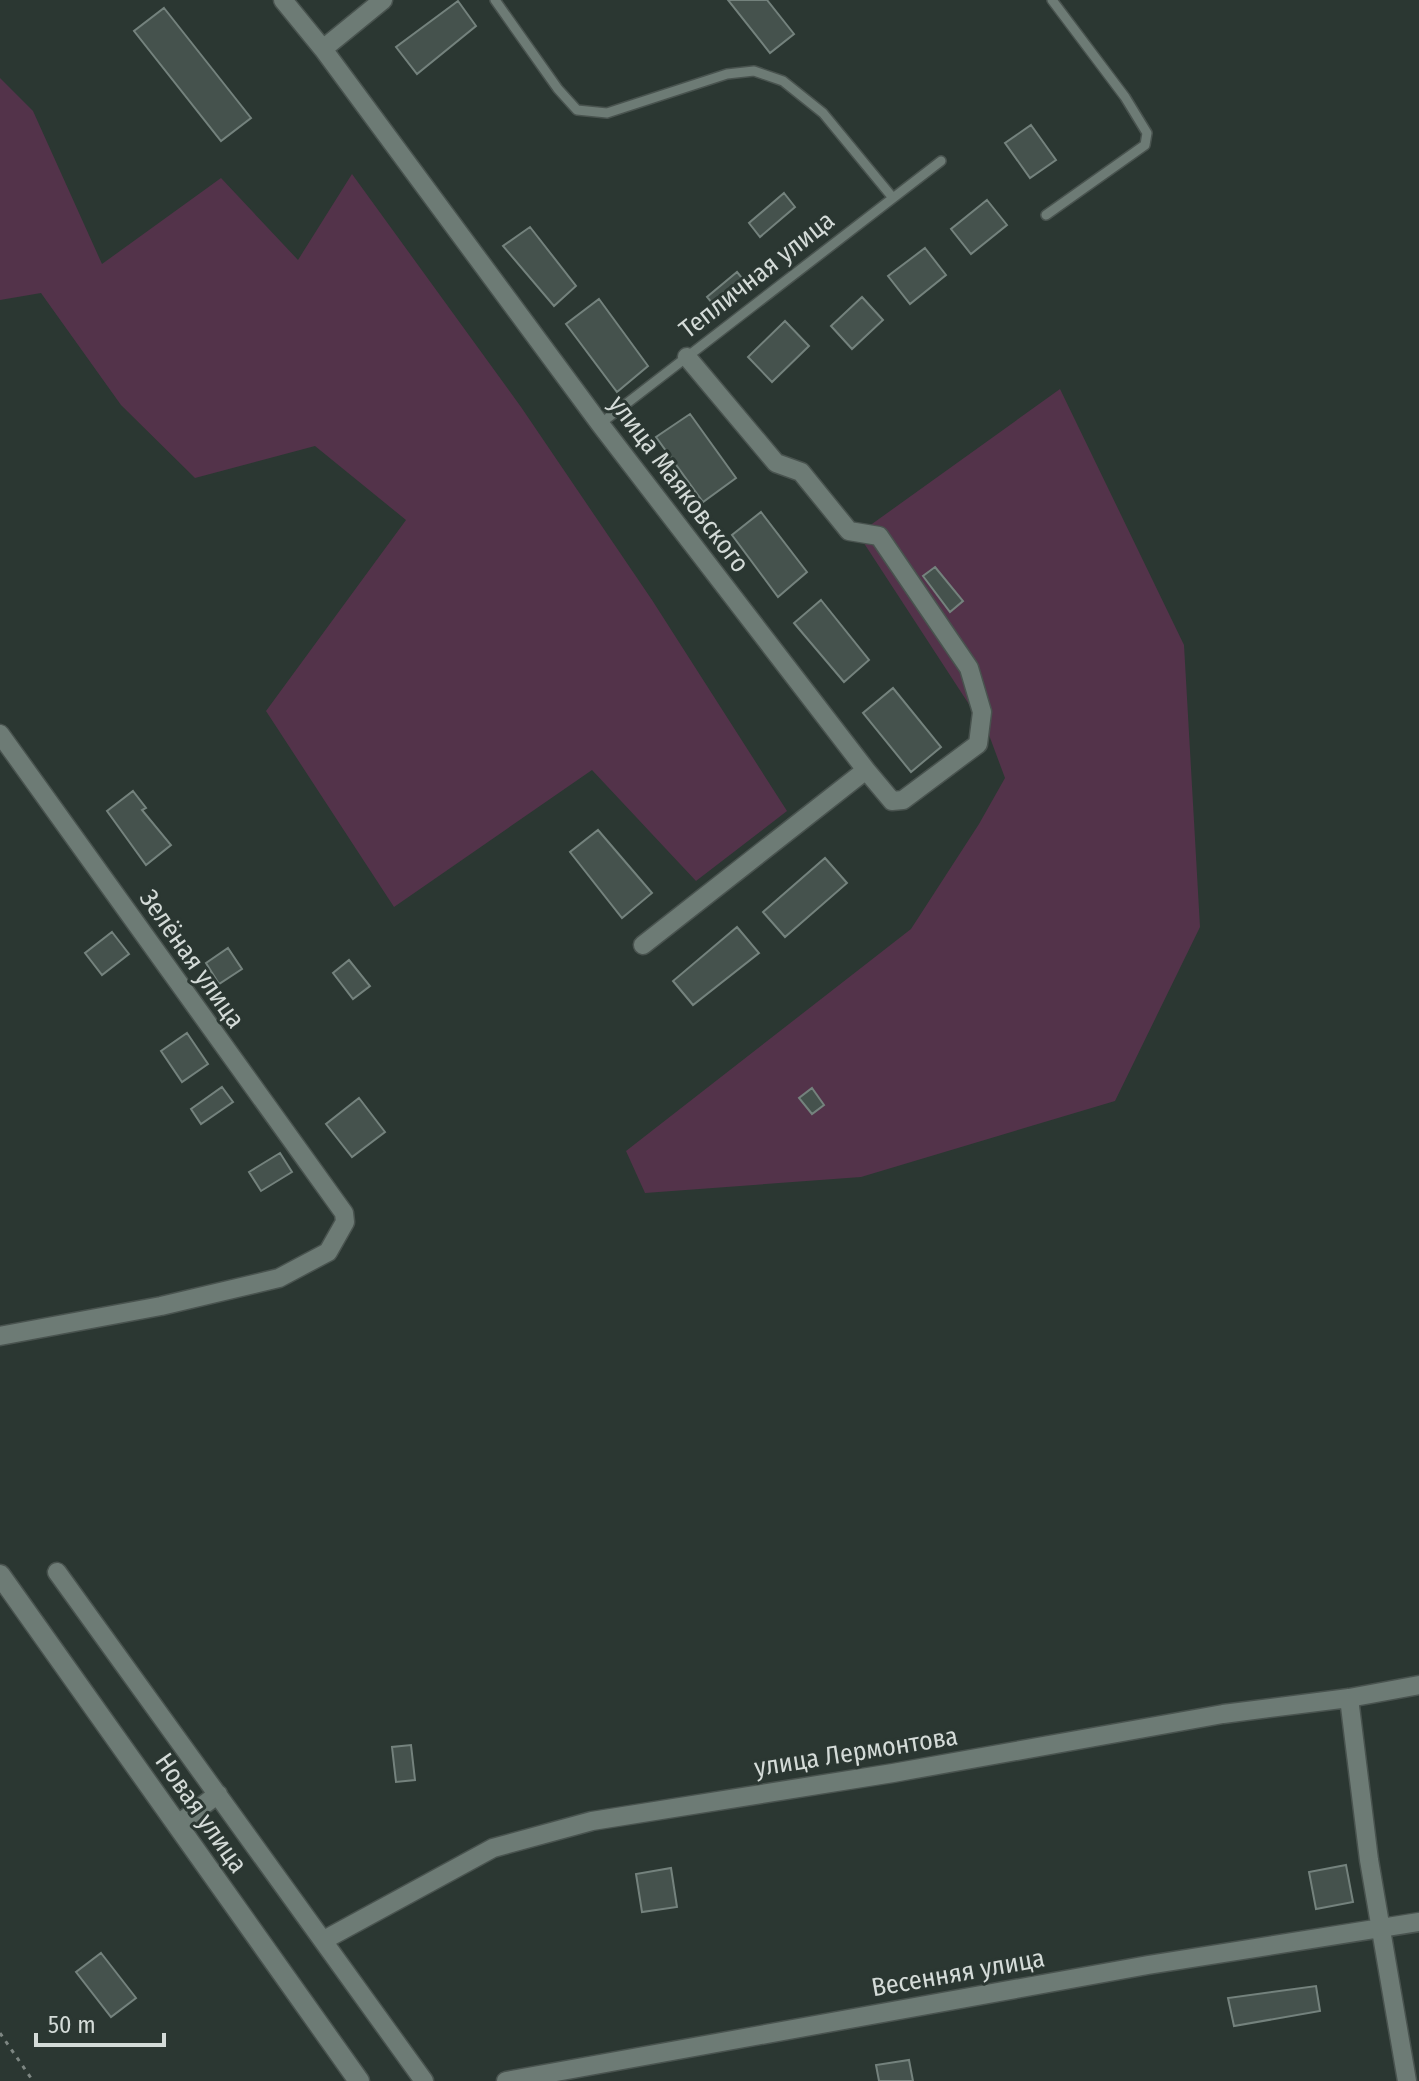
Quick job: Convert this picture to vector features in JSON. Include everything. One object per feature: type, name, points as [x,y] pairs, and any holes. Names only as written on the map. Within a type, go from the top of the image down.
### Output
[{"type":"street","name":"улица Маяковского","points":[[283,0],[323,49],[600,424],[866,770],[892,801],[903,800],[978,744],[982,712],[969,668],[879,536],[849,531],[801,472],[776,463],[687,357]]},
{"type":"street","points":[[323,49],[383,0]]},
{"type":"street","name":"Зелёная улица","points":[[0,734],[344,1213],[345,1222],[328,1252],[279,1278],[161,1306],[0,1336]]},
{"type":"street","points":[[643,945],[866,770]]},
{"type":"street","points":[[57,1572],[424,2081]]},
{"type":"street","name":"Новая улица","points":[[0,1575],[359,2081]]},
{"type":"street","name":"улица Лермонтова","points":[[324,1940],[493,1848],[592,1821],[893,1773],[1223,1714],[1349,1698],[1419,1685]]},
{"type":"street","points":[[1349,1698],[1369,1860],[1407,2081]]},
{"type":"street","points":[[177,1825],[218,1794]]},
{"type":"street","name":"Весенняя улица","points":[[506,2081],[1148,1965],[1419,1922]]},
{"type":"lane","points":[[495,0],[558,89],[577,110],[607,113],[727,74],[754,71],[783,81],[823,113],[893,198]]},
{"type":"lane","points":[[1046,215],[1145,145],[1147,133],[1125,97],[1052,0]]},
{"type":"lane","name":"Тепличная улица","points":[[600,424],[941,161]]},
{"type":"path","points":[[0,2033],[33,2081]]},
{"type":"shaded area","points":[[0,78],[33,111],[102,264],[221,178],[298,260],[352,174],[521,407],[652,600],[787,811],[696,881],[592,770],[394,907],[266,711],[406,520],[315,446],[195,478],[121,405],[41,293],[0,300]]},
{"type":"shaded area","points":[[1060,389],[1184,645],[1200,927],[1115,1101],[861,1177],[645,1193],[626,1151],[911,929],[1005,778],[989,735],[858,534]]},
{"type":"building","points":[[728,0],[767,0],[794,34],[770,53]]},
{"type":"building","points":[[458,1],[476,26],[417,74],[396,47]]},
{"type":"building","points":[[164,8],[251,118],[221,141],[134,31]]},
{"type":"building","points":[[1031,125],[1056,160],[1030,178],[1005,143]]},
{"type":"building","points":[[784,193],[795,207],[760,237],[749,223]]},
{"type":"building","points":[[987,200],[1007,225],[971,254],[951,229]]},
{"type":"building","points":[[530,227],[576,286],[554,306],[503,246]]},
{"type":"building","points":[[925,248],[946,275],[910,304],[888,276]]},
{"type":"building","points":[[737,272],[747,284],[717,309],[707,297]]},
{"type":"building","points":[[862,297],[883,320],[852,349],[831,326]]},
{"type":"building","points":[[599,299],[648,366],[617,392],[566,324]]},
{"type":"building","points":[[785,321],[809,346],[772,382],[748,357]]},
{"type":"building","points":[[690,414],[736,478],[703,502],[656,437]]},
{"type":"building","points":[[761,512],[807,572],[778,597],[732,535]]},
{"type":"building","points":[[935,567],[963,601],[950,612],[923,576]]},
{"type":"building","points":[[821,600],[869,660],[844,682],[794,623]]},
{"type":"building","points":[[893,688],[941,747],[911,772],[863,713]]},
{"type":"building","points":[[133,791],[146,808],[142,810],[171,845],[146,865],[107,811]]},
{"type":"building","points":[[598,830],[652,893],[622,918],[570,852]]},
{"type":"building","points":[[825,858],[847,883],[785,937],[763,912]]},
{"type":"building","points":[[737,927],[759,953],[693,1005],[673,981]]},
{"type":"building","points":[[112,932],[129,954],[102,975],[85,953]]},
{"type":"building","points":[[228,948],[242,969],[219,984],[206,963]]},
{"type":"building","points":[[349,960],[370,986],[353,999],[333,973]]},
{"type":"building","points":[[187,1033],[208,1064],[182,1082],[161,1051]]},
{"type":"building","points":[[222,1087],[233,1102],[201,1124],[191,1109]]},
{"type":"building","points":[[812,1088],[824,1105],[812,1114],[799,1098]]},
{"type":"building","points":[[359,1098],[385,1132],[352,1157],[326,1124]]},
{"type":"building","points":[[280,1153],[292,1172],[261,1191],[249,1172]]},
{"type":"building","points":[[411,1745],[415,1780],[396,1782],[392,1747]]},
{"type":"building","points":[[1346,1865],[1353,1902],[1316,1909],[1309,1872]]},
{"type":"building","points":[[671,1868],[677,1907],[642,1912],[636,1874]]},
{"type":"building","points":[[101,1953],[136,1998],[111,2017],[76,1972]]},
{"type":"building","points":[[1316,1986],[1320,2011],[1234,2026],[1228,1998]]},
{"type":"building","points":[[909,2060],[913,2081],[879,2081],[876,2065]]}]
